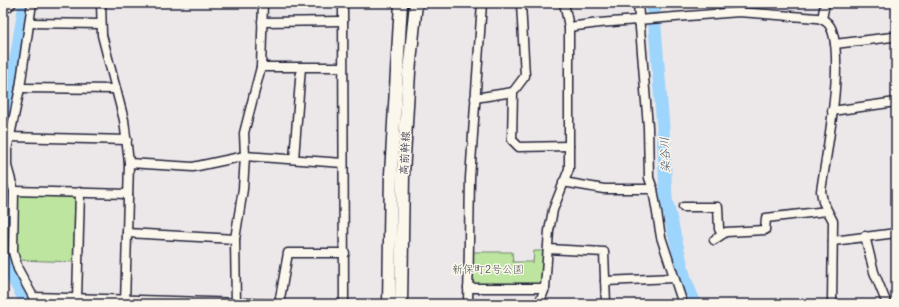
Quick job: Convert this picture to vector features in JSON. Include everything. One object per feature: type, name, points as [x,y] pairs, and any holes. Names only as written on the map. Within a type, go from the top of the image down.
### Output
[{"type":"street","points":[[3,9],[12,3]]},
{"type":"street","points":[[32,3],[20,88],[7,150],[7,166],[14,191],[13,252],[18,269],[35,301],[77,299],[125,302],[279,304],[288,253],[345,253]]},
{"type":"street","points":[[101,3],[102,35],[124,120],[129,163],[125,302]]},
{"type":"street","points":[[236,303],[235,239],[245,156],[244,133],[261,67],[263,3]]},
{"type":"street","points":[[343,3],[342,67],[345,253],[344,304]]},
{"type":"street","name":"高前幹線","points":[[389,304],[391,174],[401,3]]},
{"type":"street","name":"高前幹線","points":[[401,304],[403,174],[409,72],[416,3]]},
{"type":"street","points":[[468,304],[470,178],[482,3]]},
{"type":"street","points":[[521,3],[525,76],[513,92],[512,140],[519,146],[569,146]]},
{"type":"street","points":[[539,304],[546,288],[548,249],[553,210],[569,169],[569,27],[564,3]]},
{"type":"street","points":[[638,3],[648,127],[649,178],[653,189],[661,237],[673,278],[683,304]]},
{"type":"street","points":[[822,19],[825,3]]},
{"type":"street","points":[[569,27],[739,12],[822,19],[830,28],[835,44],[836,76],[821,191],[823,202],[832,221],[832,304]]},
{"type":"street","points":[[262,22],[343,21]]},
{"type":"street","points":[[30,23],[101,24]]},
{"type":"street","points":[[835,44],[892,37]]},
{"type":"street","points":[[261,67],[342,67]]},
{"type":"street","points":[[294,159],[301,67]]},
{"type":"street","points":[[20,88],[116,89]]},
{"type":"street","points":[[475,98],[513,92]]},
{"type":"street","points":[[832,112],[896,102]]},
{"type":"street","points":[[10,137],[127,140]]},
{"type":"street","points":[[129,163],[193,167],[245,156],[344,163]]},
{"type":"street","points":[[563,182],[604,189],[653,189]]},
{"type":"street","points":[[14,191],[128,194]]},
{"type":"street","points":[[77,299],[80,192]]},
{"type":"street","points":[[683,207],[718,207],[719,229],[722,234]]},
{"type":"street","points":[[714,240],[726,232],[765,230],[766,218],[827,211]]},
{"type":"street","points":[[127,233],[235,239]]},
{"type":"street","points":[[833,241],[896,233]]},
{"type":"street","points":[[865,236],[874,272],[887,304]]},
{"type":"street","points":[[548,249],[604,252],[606,304]]},
{"type":"street","points":[[605,281],[673,278]]},
{"type":"street","points":[[468,288],[546,288]]},
{"type":"green space","points":[[20,193],[75,195],[77,198],[75,262],[19,260],[16,250],[16,239],[18,218],[17,195]]},
{"type":"green space","name":"新保町2号公園","points":[[534,251],[546,251],[543,284],[475,284],[472,282],[472,252],[512,252],[513,262],[533,262]]},
{"type":"waterway","points":[[3,140],[25,3]]},
{"type":"waterway","name":"染谷川","points":[[653,3],[663,127],[666,199],[685,279],[695,304]]},
{"type":"waterway","points":[[3,180],[8,211],[4,238],[6,258],[13,278],[27,304]]}]
